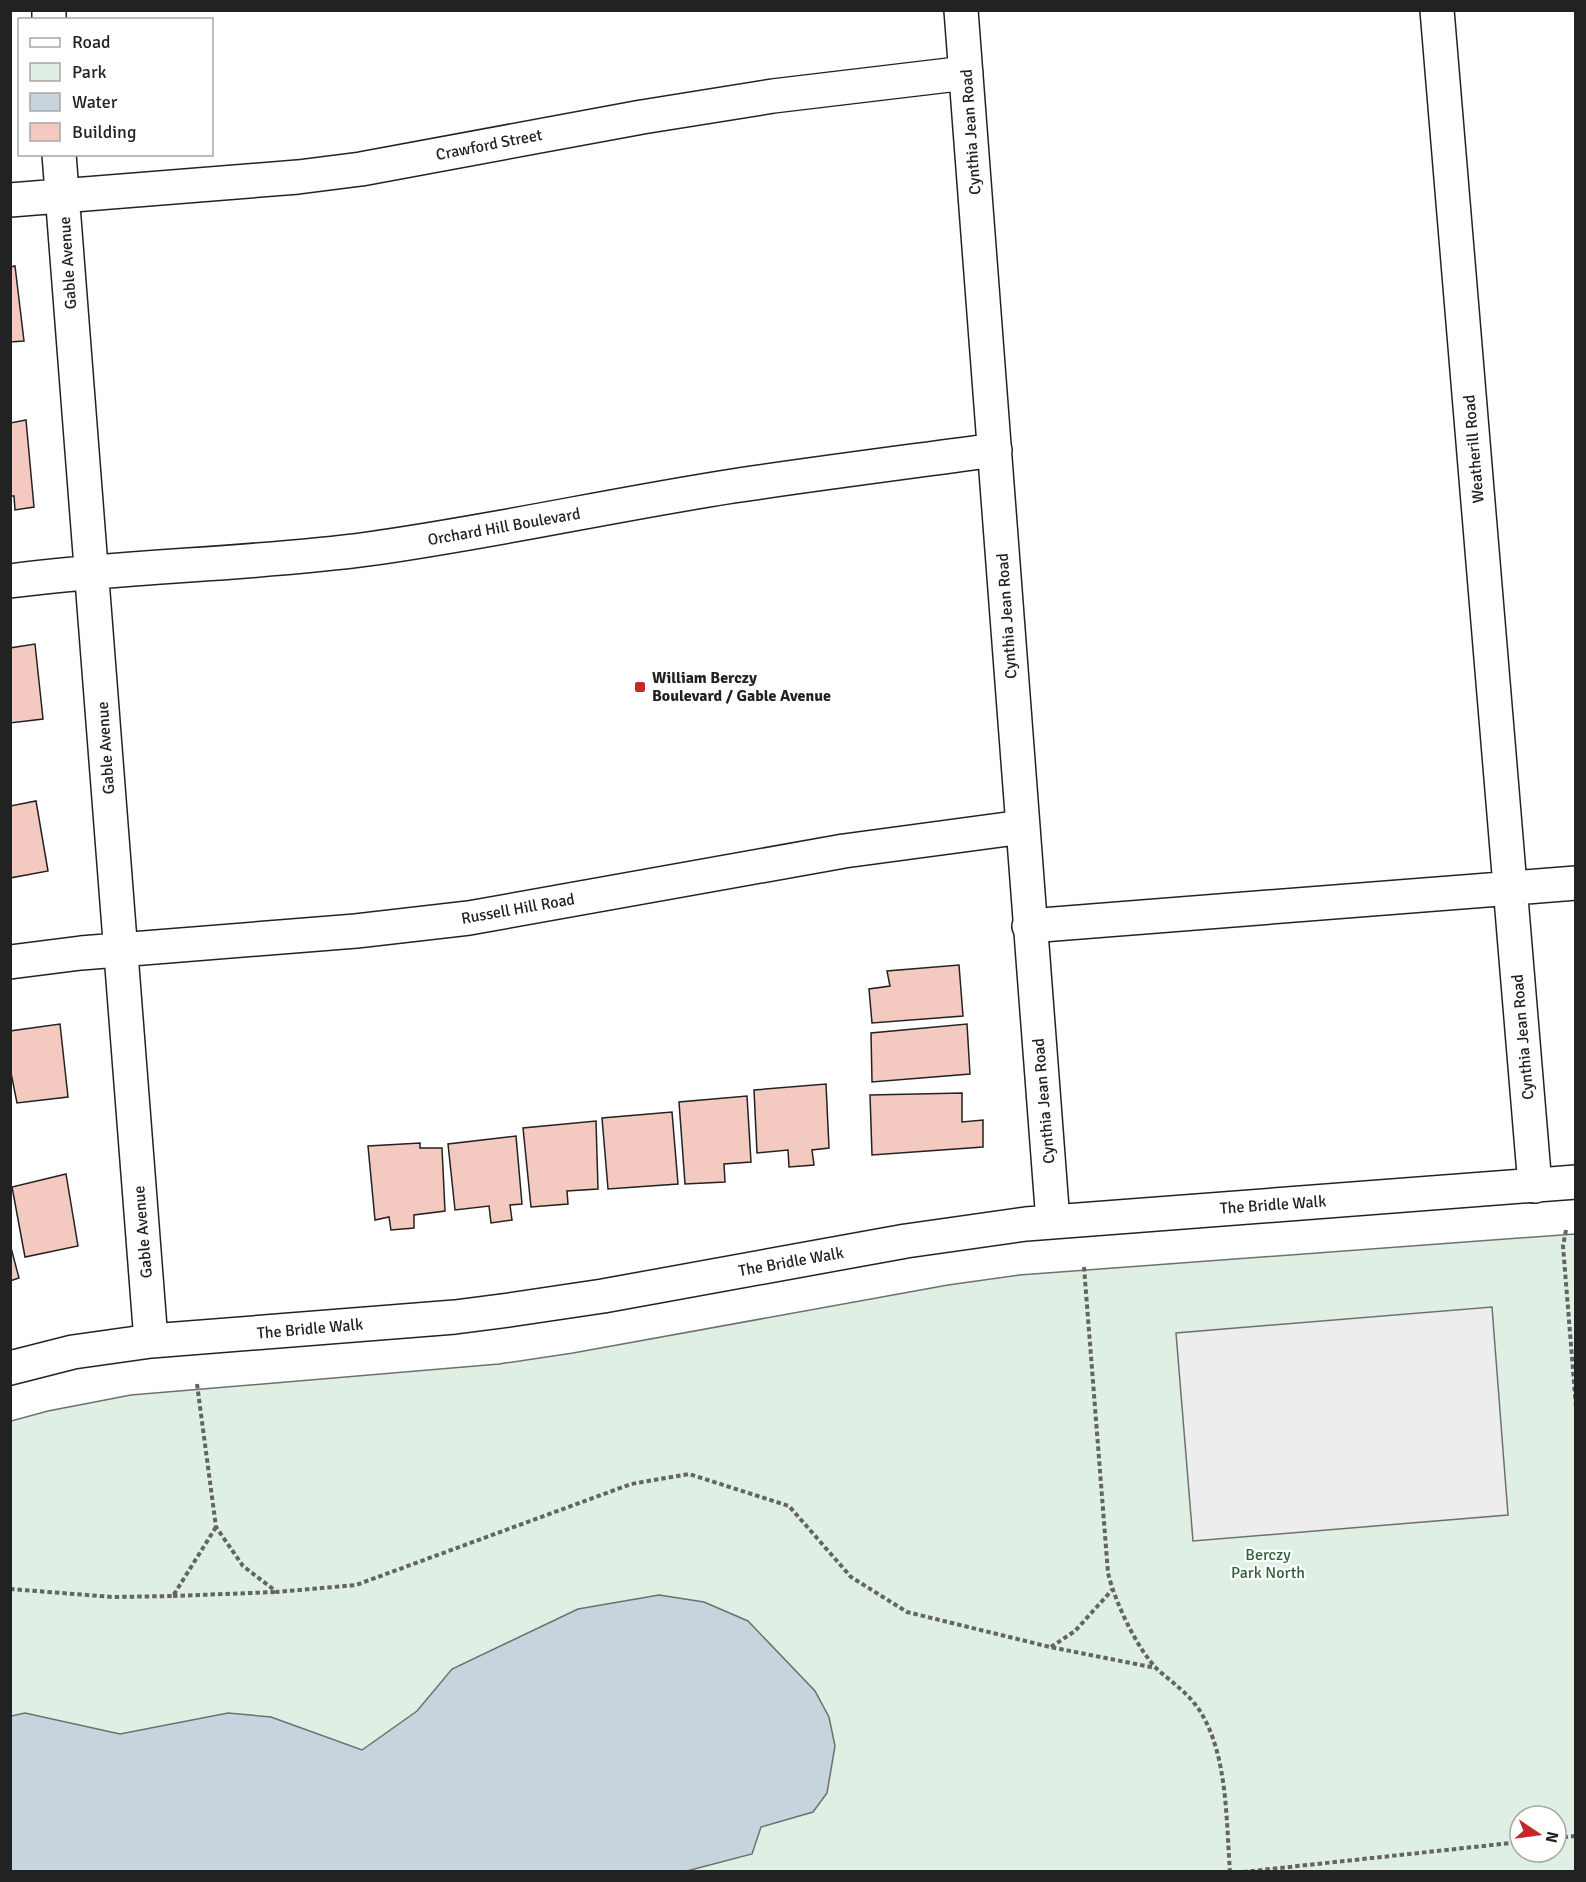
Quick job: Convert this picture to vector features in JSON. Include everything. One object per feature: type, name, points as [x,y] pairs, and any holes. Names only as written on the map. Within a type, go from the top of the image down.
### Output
[{"type":"street","name":"Cynthia Jean Road","points":[[961,10],[1053,1222]]},
{"type":"street","name":"Weatherill Road","points":[[1437,10],[1510,888]]},
{"type":"street","name":"Crawford Street","points":[[10,200],[298,177],[361,169],[642,117],[773,96],[966,73]]},
{"type":"street","name":"Gable Avenue","points":[[59,156],[151,1341]]},
{"type":"street","name":"Orchard Hill Boulevard","points":[[10,581],[92,571],[248,561],[366,549],[472,533],[731,486],[995,450]]},
{"type":"street","name":"Russell Hill Road","points":[[10,962],[81,952],[121,951],[356,931],[469,918],[844,851],[1022,827]]},
{"type":"street","points":[[1029,926],[1575,883]]},
{"type":"street","name":"Cynthia Jean Road","points":[[1510,888],[1535,1186]]},
{"type":"street","name":"The Bridle Walk","points":[[10,1368],[74,1352],[151,1341],[455,1317],[509,1310],[603,1296],[970,1231],[1053,1222],[1575,1182]]},
{"type":"path","points":[[1566,1230],[1563,1246],[1575,1407]]},
{"type":"path","points":[[1084,1267],[1108,1573],[1112,1590],[1130,1630],[1156,1668],[1188,1695],[1199,1710],[1216,1745],[1221,1764],[1230,1872]]},
{"type":"path","points":[[197,1384],[216,1527],[243,1566],[277,1592]]},
{"type":"path","points":[[10,1589],[113,1597],[277,1592],[356,1586],[631,1484],[689,1474],[789,1506],[851,1577],[907,1612],[1050,1647],[1156,1668]]},
{"type":"path","points":[[173,1596],[216,1527]]},
{"type":"path","points":[[1050,1647],[1076,1631],[1112,1590]]},
{"type":"path","points":[[1243,1872],[1508,1843]]},
{"type":"green space","name":"Berczy Park North","points":[[1575,1234],[1575,1871],[11,1872],[11,1421],[48,1411],[131,1395],[499,1364],[573,1353],[948,1285],[1019,1275]]},
{"type":"shaded area","points":[[1492,1307],[1508,1515],[1193,1541],[1176,1333]]},
{"type":"water","points":[[659,1595],[704,1602],[748,1621],[815,1691],[829,1717],[835,1746],[827,1793],[813,1812],[761,1827],[752,1854],[683,1872],[11,1871],[11,1716],[25,1713],[120,1734],[228,1713],[271,1717],[362,1750],[417,1711],[452,1669],[578,1609]]},
{"type":"building","points":[[15,266],[24,341],[10,342],[10,267]]},
{"type":"building","points":[[26,420],[34,507],[15,510],[14,496],[10,496],[10,423]]},
{"type":"building","points":[[35,644],[43,719],[10,723],[10,648]]},
{"type":"building","points":[[36,801],[48,871],[10,878],[10,806]]},
{"type":"building","points":[[959,965],[963,1016],[872,1023],[869,989],[890,986],[887,971]]},
{"type":"building","points":[[60,1024],[68,1097],[17,1103],[10,1068],[10,1031]]},
{"type":"building","points":[[967,1024],[970,1074],[872,1082],[871,1033]]},
{"type":"building","points":[[826,1084],[829,1148],[812,1150],[814,1165],[789,1167],[788,1150],[757,1153],[754,1090]]},
{"type":"building","points":[[962,1093],[962,1122],[983,1120],[983,1147],[872,1155],[870,1095]]},
{"type":"building","points":[[747,1096],[751,1162],[724,1164],[725,1182],[685,1184],[679,1102]]},
{"type":"building","points":[[672,1112],[678,1184],[608,1189],[602,1118]]},
{"type":"building","points":[[596,1121],[598,1189],[567,1191],[568,1204],[531,1207],[523,1128]]},
{"type":"building","points":[[516,1136],[522,1204],[510,1205],[512,1220],[491,1223],[489,1206],[455,1210],[448,1144]]},
{"type":"building","points":[[420,1143],[420,1148],[442,1148],[445,1211],[414,1215],[414,1228],[391,1230],[389,1217],[375,1220],[368,1146]]},
{"type":"building","points":[[66,1174],[78,1246],[25,1257],[12,1187]]},
{"type":"building","points":[[10,1244],[19,1278],[10,1281]]},
{"type":"place","name":"William Berczy Boulevard / Gable Avenue","points":[[640,687]]}]
